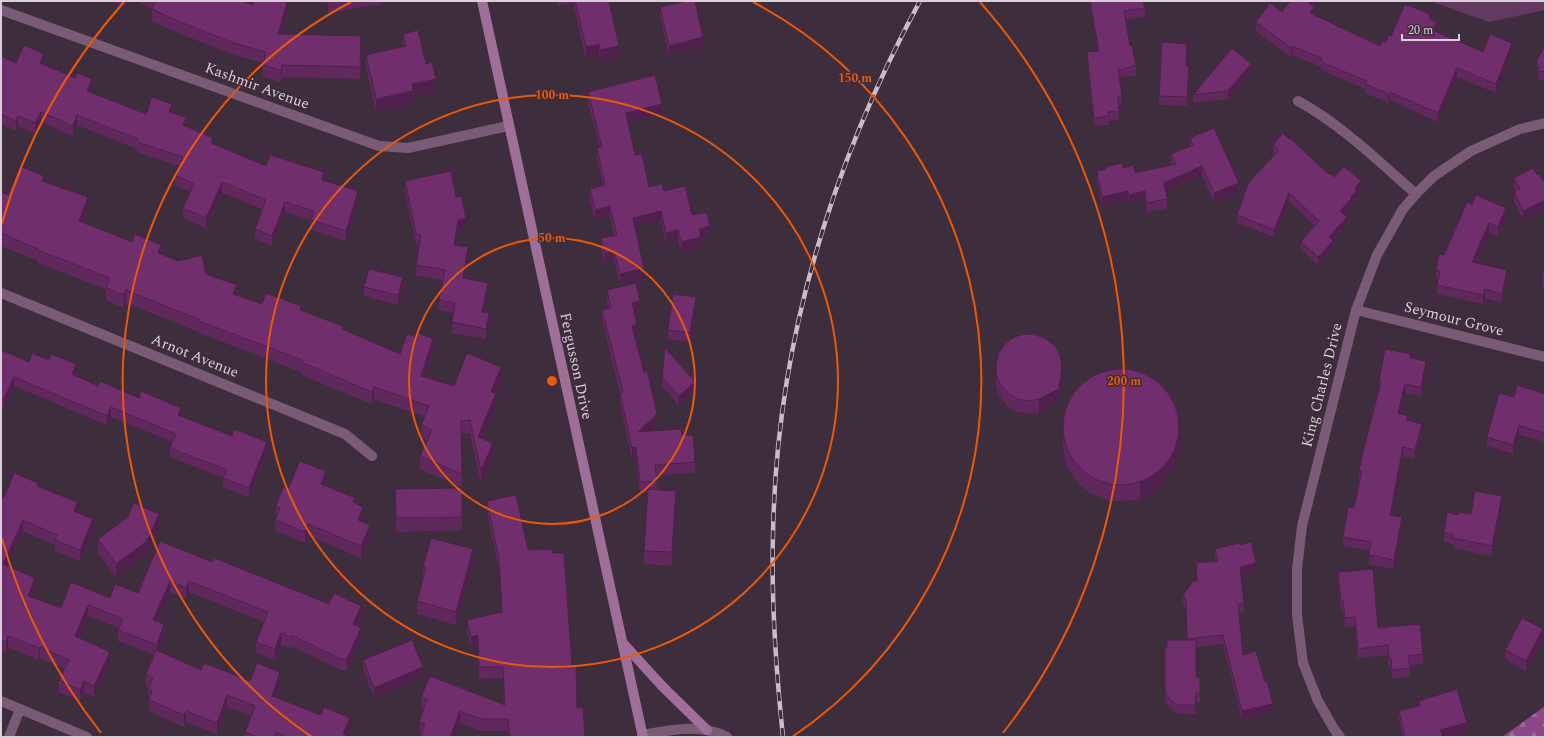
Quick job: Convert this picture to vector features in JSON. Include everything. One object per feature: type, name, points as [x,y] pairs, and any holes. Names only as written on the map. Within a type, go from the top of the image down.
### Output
[{"type":"main road","name":"Fergusson Drive","points":[[482,1],[642,736]]},
{"type":"main road","points":[[621,640],[662,686],[707,730]]},
{"type":"street","name":"Kashmir Avenue","points":[[1,10],[379,146],[408,148],[508,126]]},
{"type":"street","points":[[1298,101],[1317,111],[1340,128],[1416,194]]},
{"type":"street","name":"King Charles Drive","points":[[1340,737],[1318,701],[1303,663],[1297,615],[1297,568],[1302,526],[1356,310],[1378,255],[1397,218],[1416,194],[1434,176],[1471,151],[1520,129],[1545,123]]},
{"type":"street","name":"Arnot Avenue","points":[[1,293],[345,434],[372,456]]},
{"type":"street","name":"Seymour Grove","points":[[1356,310],[1545,358]]},
{"type":"street","points":[[1,701],[87,737]]},
{"type":"street","points":[[9,737],[20,709]]},
{"type":"street","points":[[642,736],[670,730],[689,728],[707,730],[727,737]]},
{"type":"shaded area","points":[[1430,1],[1545,1],[1545,10],[1489,22]]},
{"type":"green space","points":[[1545,706],[1545,737],[1502,737]]},
{"type":"building","points":[[156,1],[242,1],[253,5],[254,1],[284,1],[287,2],[278,34],[361,36],[360,67],[282,65],[281,70],[263,65],[266,52],[234,43],[173,19],[152,9]]},
{"type":"building","points":[[575,1],[609,1],[619,46],[600,50],[599,44],[586,47]]},
{"type":"building","points":[[695,1],[703,37],[669,46],[660,7]]},
{"type":"building","points":[[1090,1],[1143,1],[1145,8],[1124,11],[1130,46],[1132,45],[1136,66],[1118,70],[1122,96],[1118,96],[1119,111],[1108,112],[1109,116],[1094,118],[1087,52],[1099,51]]},
{"type":"building","points":[[1290,1],[1306,1],[1314,7],[1310,13],[1380,46],[1382,41],[1386,42],[1389,35],[1391,36],[1405,4],[1430,14],[1429,18],[1437,23],[1432,30],[1483,52],[1490,34],[1512,43],[1496,84],[1457,68],[1438,113],[1390,92],[1389,94],[1365,84],[1367,81],[1321,62],[1322,58],[1292,46],[1291,48],[1256,22],[1270,3],[1282,12]]},
{"type":"building","points":[[418,30],[426,64],[432,62],[436,79],[412,84],[413,91],[376,99],[366,55],[406,46],[403,34]]},
{"type":"building","points":[[1162,42],[1187,44],[1186,66],[1189,66],[1187,97],[1159,96]]},
{"type":"building","points":[[24,45],[44,54],[40,63],[75,78],[77,73],[92,79],[87,91],[146,114],[152,97],[172,104],[169,112],[186,117],[183,125],[213,138],[211,143],[266,166],[270,155],[324,172],[322,180],[358,191],[346,231],[311,220],[314,211],[285,202],[272,236],[255,229],[266,200],[222,182],[206,218],[183,208],[194,184],[175,175],[183,157],[137,142],[138,139],[77,115],[73,126],[41,112],[35,123],[18,116],[16,121],[1,114],[1,56],[16,63]]},
{"type":"building","points":[[1545,46],[1545,71],[1539,72],[1537,60]]},
{"type":"building","points":[[1232,48],[1251,64],[1228,91],[1193,95]]},
{"type":"building","points":[[655,75],[662,104],[626,113],[635,155],[642,154],[649,187],[662,184],[664,191],[685,186],[692,215],[707,212],[710,226],[699,229],[701,237],[681,242],[678,230],[666,233],[661,211],[633,218],[644,268],[620,274],[614,251],[605,253],[601,238],[617,235],[610,206],[595,210],[590,189],[605,185],[597,148],[602,147],[588,92]]},
{"type":"building","points":[[1214,128],[1239,183],[1214,193],[1202,166],[1164,183],[1167,199],[1147,203],[1145,191],[1129,195],[1128,191],[1102,197],[1097,171],[1106,169],[1105,167],[1122,163],[1123,168],[1133,165],[1135,173],[1176,164],[1171,154],[1193,145],[1190,138]]},
{"type":"building","points":[[1283,133],[1328,174],[1329,173],[1334,177],[1344,166],[1361,181],[1355,188],[1357,190],[1351,197],[1352,198],[1340,211],[1347,217],[1329,237],[1333,241],[1318,257],[1301,242],[1319,221],[1289,193],[1274,230],[1237,215],[1249,182],[1279,150],[1273,145]]},
{"type":"building","points":[[20,166],[44,176],[42,181],[88,197],[79,221],[132,242],[135,234],[161,245],[158,253],[178,261],[202,255],[206,274],[237,285],[233,294],[262,304],[266,293],[301,306],[300,310],[343,326],[342,329],[400,354],[407,334],[416,337],[418,333],[433,339],[421,376],[454,386],[467,353],[501,367],[491,392],[496,393],[478,437],[493,443],[481,471],[470,420],[461,421],[462,474],[420,456],[432,430],[421,425],[429,406],[374,387],[372,392],[301,362],[302,360],[199,321],[200,320],[126,290],[124,295],[106,288],[110,278],[38,250],[1,233],[1,192],[8,195]]},
{"type":"building","points":[[1533,168],[1543,181],[1545,180],[1545,200],[1523,211],[1514,192],[1520,189],[1514,178]]},
{"type":"building","points":[[451,171],[456,197],[461,196],[466,218],[458,220],[454,245],[468,247],[463,278],[488,283],[482,312],[489,313],[486,329],[452,322],[455,303],[439,300],[445,270],[416,265],[421,235],[416,234],[405,181]]},
{"type":"building","points":[[1476,195],[1506,208],[1498,227],[1489,223],[1472,262],[1507,270],[1502,294],[1485,289],[1483,295],[1437,285],[1440,271],[1436,270],[1439,254],[1444,255],[1467,202],[1472,205]]},
{"type":"building","points":[[1545,264],[1545,278],[1542,278]]},
{"type":"building","points":[[369,269],[403,277],[398,295],[364,287]]},
{"type":"building","points":[[636,283],[640,301],[632,303],[637,325],[632,326],[644,373],[647,370],[657,414],[638,432],[681,429],[682,435],[693,435],[695,462],[655,465],[657,481],[640,482],[636,447],[632,448],[620,393],[623,392],[602,310],[611,308],[607,290]]},
{"type":"building","points":[[673,294],[696,297],[690,333],[668,330]]},
{"type":"building","points":[[1025,334],[1036,335],[1046,339],[1055,346],[1060,355],[1062,366],[1059,389],[1039,399],[1028,401],[1017,399],[1008,393],[1001,385],[996,375],[996,364],[999,353],[1005,344],[1014,337]]},
{"type":"building","points":[[665,348],[695,382],[679,396],[662,377]]},
{"type":"building","points":[[1385,349],[1411,354],[1410,358],[1426,361],[1421,387],[1405,384],[1398,413],[1408,416],[1406,420],[1422,424],[1415,450],[1403,447],[1390,515],[1402,517],[1394,560],[1369,555],[1371,542],[1343,537],[1348,507],[1354,508],[1362,471],[1359,471],[1363,452],[1381,382],[1379,381]]},
{"type":"building","points":[[1,350],[29,362],[32,353],[49,360],[51,354],[76,364],[72,374],[98,386],[100,381],[139,398],[141,391],[181,408],[178,415],[232,436],[234,429],[267,442],[249,488],[223,478],[227,470],[170,448],[176,434],[111,407],[107,416],[14,377],[4,399],[1,398]]},
{"type":"building","points":[[1121,369],[1132,370],[1143,374],[1162,386],[1174,405],[1178,416],[1178,438],[1174,449],[1162,468],[1143,480],[1132,484],[1121,485],[1110,484],[1099,480],[1080,468],[1068,449],[1064,438],[1063,427],[1064,416],[1068,405],[1080,386],[1099,374],[1110,370]]},
{"type":"building","points":[[1517,385],[1545,394],[1545,433],[1519,426],[1513,445],[1487,437],[1499,393],[1514,397]]},
{"type":"building","points":[[300,461],[326,471],[321,484],[355,498],[353,502],[363,507],[358,520],[370,525],[361,546],[308,524],[305,532],[275,520],[280,508],[276,506],[283,487],[288,489]]},
{"type":"building","points":[[14,473],[38,483],[37,486],[77,502],[74,511],[93,519],[80,550],[55,540],[57,535],[23,520],[3,564],[35,578],[28,596],[61,608],[71,582],[110,598],[115,584],[138,593],[160,541],[212,562],[214,558],[329,604],[334,593],[361,606],[353,624],[361,628],[347,659],[341,659],[291,635],[291,637],[281,633],[275,649],[256,642],[268,612],[189,581],[186,588],[170,581],[153,620],[164,624],[157,645],[118,630],[123,619],[88,605],[75,636],[110,652],[94,686],[84,681],[80,690],[59,680],[69,660],[40,647],[39,648],[8,636],[6,642],[1,640],[1,497],[4,498]]},
{"type":"building","points":[[462,488],[462,517],[396,518],[395,489]]},
{"type":"building","points":[[648,489],[676,491],[672,552],[644,551]]},
{"type":"building","points":[[1475,491],[1502,496],[1492,546],[1453,538],[1454,535],[1444,533],[1447,512],[1458,515],[1459,512],[1471,514]]},
{"type":"building","points":[[516,495],[528,550],[552,549],[552,553],[564,553],[572,666],[576,665],[577,708],[583,707],[585,737],[510,737],[508,719],[481,719],[460,711],[450,737],[420,737],[425,724],[419,722],[427,699],[421,697],[430,676],[505,705],[503,667],[479,667],[478,635],[471,637],[467,620],[502,612],[499,559],[487,501]]},
{"type":"building","points":[[134,503],[159,514],[147,541],[116,564],[98,539],[127,518]]},
{"type":"building","points":[[431,538],[473,549],[456,612],[417,601],[426,568],[423,567]]},
{"type":"building","points":[[1251,542],[1256,563],[1240,567],[1244,603],[1238,604],[1243,655],[1256,651],[1265,682],[1267,681],[1273,704],[1242,711],[1223,635],[1187,639],[1186,600],[1183,595],[1193,581],[1197,581],[1196,563],[1218,561],[1215,549],[1239,543],[1240,545]]},
{"type":"building","points":[[1373,569],[1378,628],[1420,624],[1423,654],[1408,656],[1410,668],[1392,670],[1388,645],[1358,649],[1355,617],[1345,618],[1343,601],[1341,601],[1338,572]]},
{"type":"building","points":[[1522,618],[1543,629],[1526,661],[1505,650]]},
{"type":"building","points":[[412,640],[423,667],[374,688],[363,660]]},
{"type":"building","points":[[1167,640],[1196,640],[1196,677],[1200,678],[1200,693],[1196,693],[1195,705],[1177,705],[1169,699],[1165,691],[1165,647],[1167,647]]},
{"type":"building","points":[[156,650],[201,670],[204,663],[250,681],[257,663],[280,672],[272,696],[321,715],[324,707],[350,718],[343,734],[349,737],[287,737],[276,732],[274,737],[257,737],[245,732],[255,706],[227,695],[217,723],[186,711],[184,715],[149,700],[152,691],[148,689],[153,678],[146,674]]},
{"type":"building","points":[[1457,689],[1467,723],[1440,730],[1443,737],[1405,737],[1399,711],[1420,706],[1419,701]]},
{"type":"railway","points":[[783,737],[775,636],[773,535],[777,465],[785,395],[797,326],[814,259],[835,193],[860,127],[888,64],[920,1]]}]
